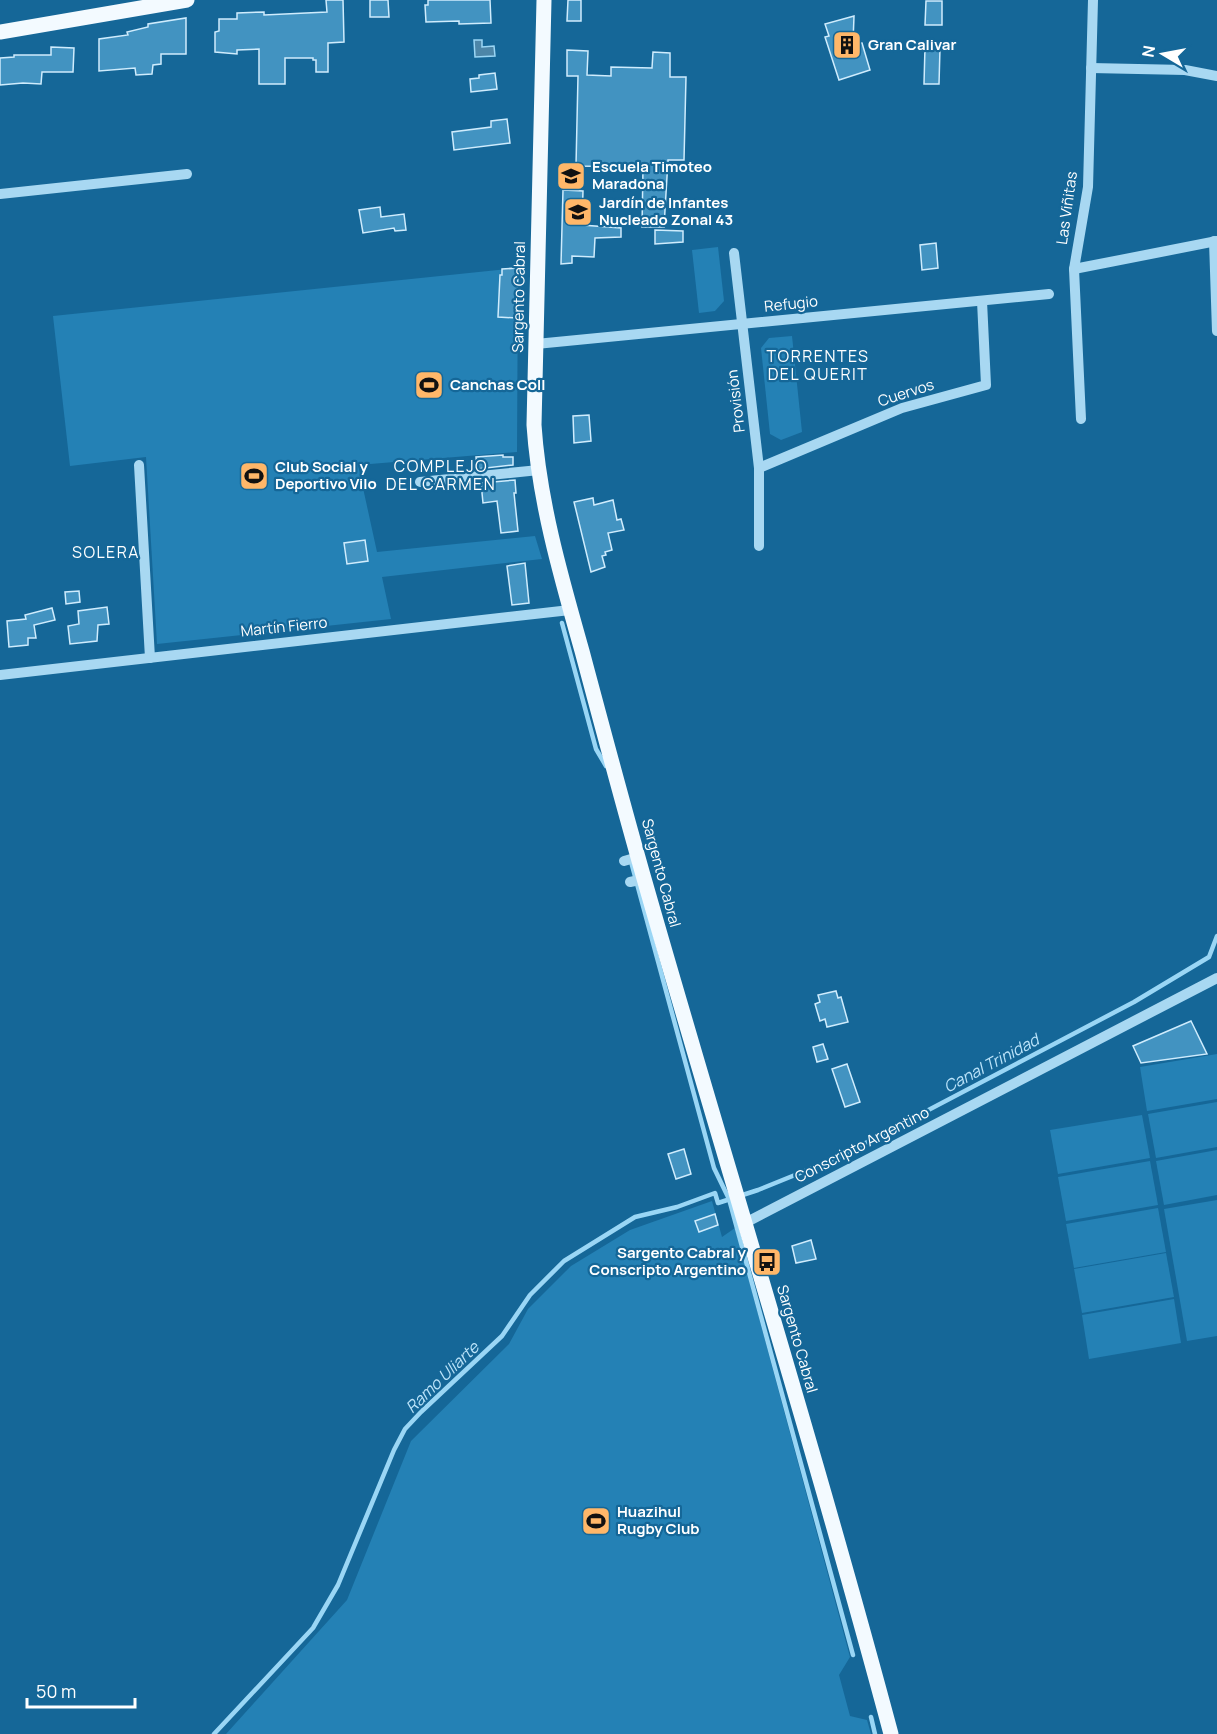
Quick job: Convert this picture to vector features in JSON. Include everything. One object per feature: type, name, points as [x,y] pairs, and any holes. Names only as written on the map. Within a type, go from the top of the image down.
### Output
[{"type":"main road","points":[[0,32],[187,0]]},
{"type":"main road","name":"Sargento Cabral","points":[[544,0],[534,425],[539,470],[570,610],[632,859],[738,1198],[891,1734]]},
{"type":"street","name":"Las Viñitas","points":[[1081,420],[1074,269],[1088,187],[1093,0]]},
{"type":"street","points":[[1091,68],[1185,70],[1217,76]]},
{"type":"street","points":[[0,194],[187,174]]},
{"type":"street","points":[[1074,269],[1215,241],[1217,331]]},
{"type":"street","name":"Provisión","points":[[734,253],[759,468],[759,546]]},
{"type":"street","name":"Refugio","points":[[536,344],[1049,294]]},
{"type":"street","name":"Cuervos","points":[[759,468],[902,408],[986,385],[982,301]]},
{"type":"street","points":[[139,465],[150,658]]},
{"type":"street","points":[[420,482],[539,470]]},
{"type":"street","name":"Martín Fierro","points":[[0,675],[570,610]]},
{"type":"street","name":"Conscripto Argentino","points":[[745,1223],[1217,978]]},
{"type":"shaded area","points":[[474,40],[482,40],[482,47],[494,46],[495,56],[475,57]]},
{"type":"shaded area","points":[[718,247],[724,301],[715,311],[699,313],[692,250]]},
{"type":"shaded area","name":"Club Social y Deportivo Vilo","points":[[518,268],[517,452],[358,465],[377,552],[535,536],[542,559],[382,577],[391,619],[157,644],[146,457],[70,466],[53,316]]},
{"type":"shaded area","points":[[792,336],[802,432],[781,440],[770,434],[761,348],[769,338]]},
{"type":"shaded area","points":[[1217,1054],[1217,1099],[1147,1111],[1140,1067]]},
{"type":"shaded area","points":[[1217,1102],[1217,1147],[1156,1158],[1148,1114]]},
{"type":"shaded area","points":[[1142,1115],[1150,1158],[1058,1174],[1050,1130]]},
{"type":"shaded area","points":[[1217,1150],[1217,1195],[1164,1205],[1156,1161]]},
{"type":"shaded area","points":[[1150,1161],[1158,1205],[1066,1221],[1058,1177]]},
{"type":"shaded area","points":[[1217,1200],[1217,1336],[1187,1341],[1164,1209]]},
{"type":"shaded area","name":"Huazihul Rugby Club","points":[[712,1201],[722,1237],[735,1228],[850,1657],[839,1675],[850,1716],[867,1720],[871,1734],[226,1734],[347,1600],[411,1441],[509,1344],[528,1309],[571,1266],[630,1230]]},
{"type":"shaded area","points":[[1158,1208],[1166,1252],[1074,1268],[1066,1224]]},
{"type":"shaded area","points":[[1166,1253],[1174,1297],[1082,1313],[1074,1269]]},
{"type":"shaded area","points":[[1174,1299],[1181,1343],[1089,1359],[1082,1315]]},
{"type":"building","points":[[326,0],[343,0],[344,42],[328,43],[328,72],[316,72],[316,60],[313,58],[285,58],[285,84],[259,84],[259,49],[237,50],[237,54],[215,52],[215,32],[219,31],[219,19],[237,19],[237,13],[264,12],[264,15],[327,12]]},
{"type":"building","points":[[370,0],[388,0],[389,17],[370,17]]},
{"type":"building","points":[[428,0],[490,0],[491,23],[426,22],[425,5],[428,5]]},
{"type":"building","points":[[568,0],[581,0],[581,21],[567,21]]},
{"type":"building","points":[[926,1],[942,1],[942,25],[925,25]]},
{"type":"building","name":"Gran Calivar","points":[[854,16],[853,43],[862,43],[870,70],[839,80],[825,37],[829,36],[825,24]]},
{"type":"building","points":[[186,18],[186,54],[161,54],[161,64],[153,65],[152,74],[136,75],[135,68],[99,71],[99,39],[128,35],[127,32],[148,27],[148,24]]},
{"type":"building","points":[[51,47],[74,48],[73,72],[42,72],[41,84],[0,85],[0,58],[14,57],[14,55],[51,55]]},
{"type":"building","points":[[925,47],[940,48],[939,84],[924,84]]},
{"type":"building","points":[[567,50],[588,51],[587,75],[611,76],[611,67],[652,68],[653,52],[670,53],[670,77],[686,77],[684,160],[668,160],[664,227],[642,227],[643,167],[576,166],[578,76],[567,76]]},
{"type":"building","points":[[495,73],[497,89],[471,92],[470,79]]},
{"type":"building","points":[[507,119],[510,143],[454,150],[452,132],[491,127],[491,121]]},
{"type":"building","points":[[563,190],[583,191],[582,225],[621,228],[621,237],[595,238],[594,257],[572,256],[572,263],[561,264]]},
{"type":"building","points":[[380,207],[381,217],[404,214],[406,230],[395,231],[394,228],[363,233],[359,210]]},
{"type":"building","points":[[655,230],[683,231],[683,242],[655,244]]},
{"type":"building","points":[[936,243],[938,268],[922,270],[920,245]]},
{"type":"building","points":[[518,268],[517,318],[498,317],[502,269]]},
{"type":"building","points":[[589,415],[591,441],[574,443],[573,416]]},
{"type":"building","points":[[503,455],[503,457],[513,457],[513,465],[477,469],[476,457]]},
{"type":"building","points":[[515,480],[518,531],[501,533],[497,501],[483,503],[481,483]]},
{"type":"building","points":[[593,498],[594,505],[613,500],[617,520],[621,519],[624,530],[608,533],[612,550],[605,552],[606,555],[602,556],[605,567],[591,572],[574,502]]},
{"type":"building","points":[[365,540],[368,561],[347,564],[344,543]]},
{"type":"building","points":[[525,563],[529,603],[512,605],[507,566]]},
{"type":"building","points":[[79,591],[80,602],[66,604],[65,592]]},
{"type":"building","points":[[107,607],[109,624],[98,625],[97,641],[70,644],[68,626],[79,624],[78,611]]},
{"type":"building","points":[[52,608],[55,620],[34,625],[36,638],[28,638],[28,645],[9,647],[7,621],[26,619],[25,615]]},
{"type":"building","points":[[836,991],[838,998],[841,997],[848,1022],[827,1027],[825,1019],[820,1021],[815,1004],[820,1002],[818,995]]},
{"type":"building","points":[[1191,1021],[1207,1054],[1141,1063],[1133,1046]]},
{"type":"building","points":[[823,1044],[828,1059],[817,1062],[813,1047]]},
{"type":"building","points":[[847,1064],[860,1102],[845,1107],[832,1069]]},
{"type":"building","points":[[684,1149],[691,1174],[676,1179],[668,1154]]},
{"type":"building","points":[[715,1214],[718,1225],[699,1232],[695,1221]]},
{"type":"building","points":[[811,1240],[816,1259],[796,1263],[792,1246]]},
{"type":"waterway","points":[[562,623],[596,749],[606,766]]},
{"type":"waterway","points":[[630,858],[714,1168],[729,1199],[853,1655]]},
{"type":"waterway","name":"Ramo Uliarte","points":[[214,1734],[313,1628],[338,1585],[394,1450],[405,1429],[502,1336],[530,1295],[564,1261],[635,1217],[677,1207],[715,1193],[718,1203],[758,1190],[837,1158],[1134,1002],[1209,957],[1217,936]]},
{"type":"waterway","points":[[871,1717],[875,1734]]},
{"type":"place","name":"Gran Calivar","points":[[847,45]]},
{"type":"place","name":"Escuela Timoteo Maradona","points":[[571,176]]},
{"type":"place","name":"Jardín de Infantes Nucleado Zonal 43","points":[[578,212]]},
{"type":"place","name":"Canchas Coll","points":[[429,385]]},
{"type":"place","name":"Club Social y Deportivo Vilo","points":[[254,476]]},
{"type":"place","name":"Sargento Cabral y Conscripto Argentino","points":[[767,1262]]},
{"type":"place","name":"Huazihul Rugby Club","points":[[596,1521]]},
{"type":"district","name":"TORRENTES DEL QUERIT","points":[[818,365]]},
{"type":"district","name":"COMPLEJO DEL CARMEN","points":[[441,475]]},
{"type":"district","name":"SOLERA","points":[[106,552]]},
{"type":"water label","name":"Canal Trinidad","points":[[991,1063]]}]
